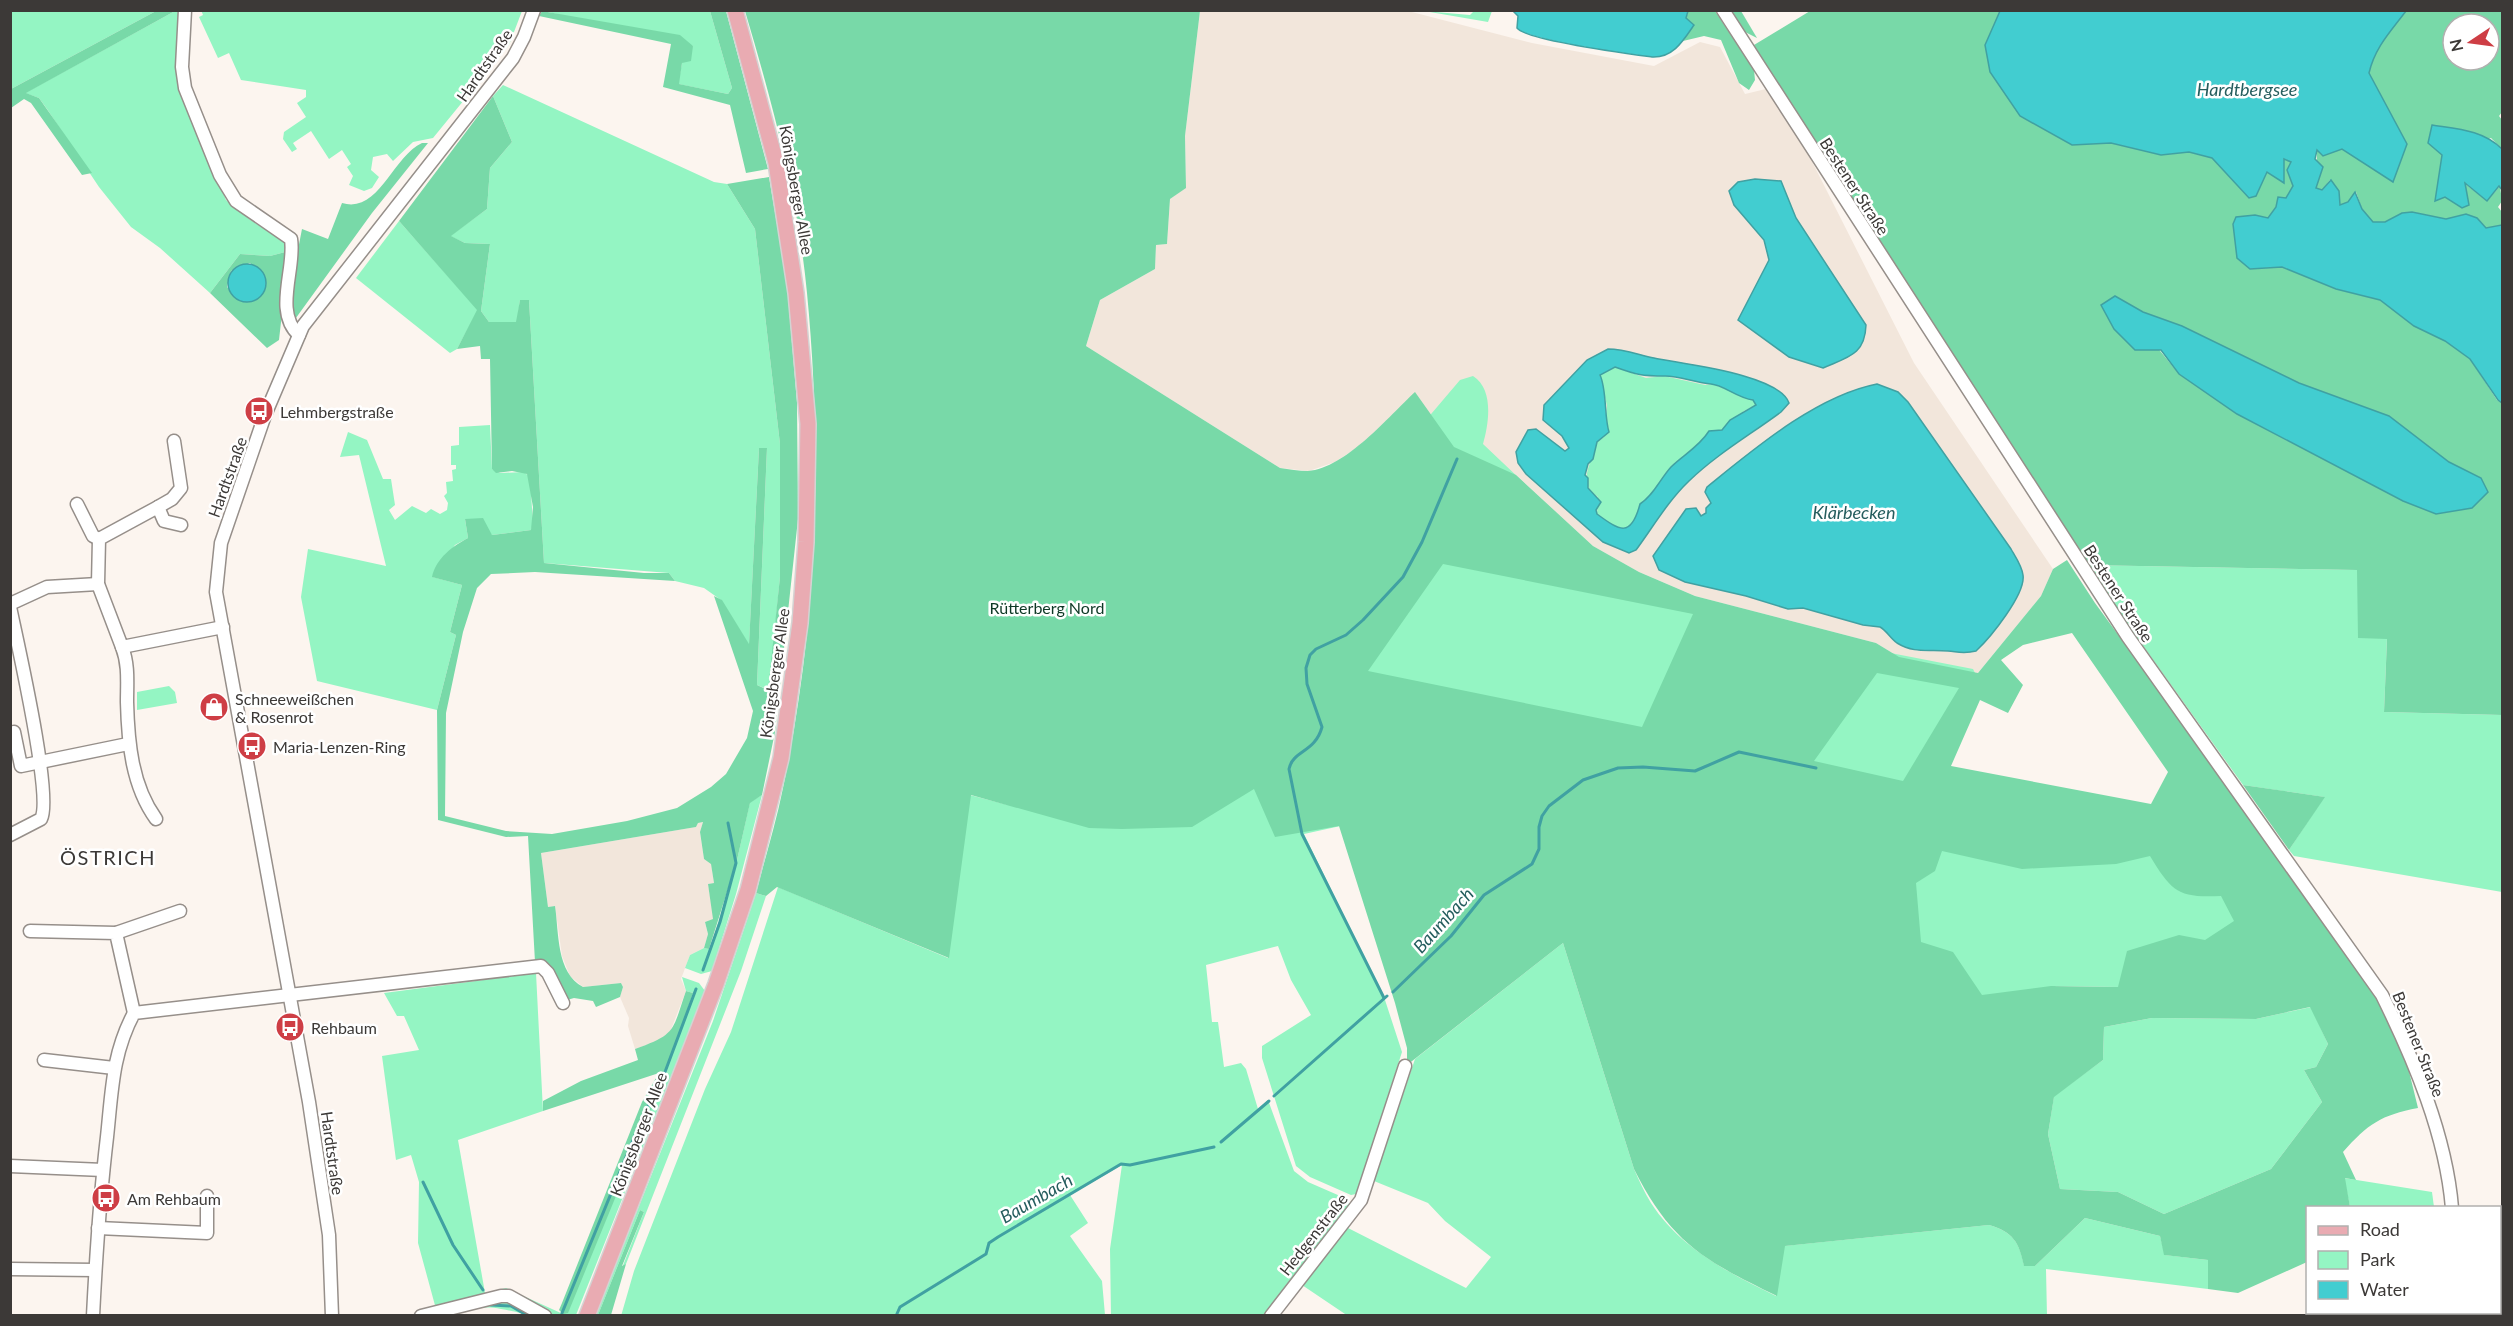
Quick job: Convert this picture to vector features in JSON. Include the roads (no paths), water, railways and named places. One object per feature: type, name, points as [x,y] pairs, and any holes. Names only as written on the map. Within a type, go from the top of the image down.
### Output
[{"type":"main road","name":"Königsberger Allee","points":[[587,1316],[716,984],[748,890],[781,758],[800,623],[806,542],[808,424],[796,293],[776,163],[752,63],[735,10]]},
{"type":"street","points":[[185,10],[182,67],[189,102],[226,189],[247,211],[291,239],[293,253],[286,302],[287,316],[291,328],[299,335]]},
{"type":"street","name":"Hardtstraße","points":[[332,1316],[328,1235],[309,1102],[216,592],[221,543],[265,415],[299,335],[342,275],[513,58],[534,10]]},
{"type":"street","name":"Bestener Straße","points":[[1723,10],[2127,637],[2382,995],[2407,1049],[2427,1105],[2445,1164],[2452,1206]]},
{"type":"street","points":[[99,539],[172,499],[181,488],[174,441]]},
{"type":"street","points":[[77,504],[93,536],[99,539]]},
{"type":"street","points":[[158,507],[164,521],[181,525]]},
{"type":"street","points":[[99,539],[98,584],[127,661],[128,744],[146,804],[156,819]]},
{"type":"street","points":[[10,835],[41,819],[44,813],[40,762],[10,606],[47,587],[98,584]]},
{"type":"street","points":[[122,647],[223,627]]},
{"type":"street","points":[[34,728],[12,732],[21,766],[128,744]]},
{"type":"street","points":[[30,932],[116,933],[180,911]]},
{"type":"street","points":[[93,1316],[98,1228],[114,1068],[120,1038],[134,1013],[116,933]]},
{"type":"street","points":[[134,1013],[289,997],[541,966],[548,973],[563,1003]]},
{"type":"street","points":[[44,1060],[114,1068]]},
{"type":"street","name":"Hedgenstraße","points":[[1271,1316],[1361,1200],[1405,1066]]},
{"type":"street","points":[[10,1166],[103,1170]]},
{"type":"street","points":[[98,1228],[207,1233],[207,1196]]},
{"type":"street","points":[[10,1269],[95,1270]]},
{"type":"street","points":[[421,1316],[501,1296],[515,1299],[545,1316]]},
{"type":"water","points":[[1513,11],[1688,11],[1686,18],[1694,25],[1672,52],[1652,57],[1580,46],[1524,33],[1517,28],[1518,16]]},
{"type":"water","name":"Hardtbergsee","points":[[2000,11],[2406,11],[2379,47],[2369,73],[2407,144],[2393,182],[2342,149],[2323,156],[2317,150],[2315,159],[2323,167],[2316,188],[2322,190],[2331,180],[2339,191],[2340,205],[2348,202],[2355,192],[2362,209],[2373,222],[2385,222],[2402,213],[2412,212],[2446,219],[2466,214],[2477,218],[2486,228],[2502,225],[2502,403],[2470,359],[2445,341],[2414,326],[2380,300],[2336,289],[2282,267],[2250,269],[2237,258],[2233,224],[2236,217],[2255,215],[2268,218],[2276,207],[2278,197],[2286,198],[2293,186],[2287,170],[2291,162],[2284,159],[2284,183],[2267,172],[2256,196],[2249,198],[2212,158],[2189,152],[2161,155],[2111,143],[2072,145],[2020,116],[1990,72],[1985,45]]},
{"type":"water","points":[[2432,125],[2478,134],[2502,149],[2502,190],[2499,186],[2487,201],[2465,183],[2469,205],[2462,208],[2445,197],[2435,201],[2442,155],[2428,143]]},
{"type":"water","points":[[1755,179],[1781,181],[1796,218],[1866,325],[1862,343],[1854,354],[1823,368],[1789,357],[1738,320],[1769,260],[1764,240],[1734,205],[1729,191],[1738,182]]},
{"type":"water","points":[[247,264],[260,270],[266,283],[260,296],[247,302],[234,296],[228,283],[234,270]]},
{"type":"water","points":[[2115,296],[2143,312],[2182,326],[2299,383],[2389,416],[2449,462],[2481,478],[2488,492],[2472,508],[2436,514],[2403,501],[2237,414],[2179,374],[2161,350],[2135,350],[2114,329],[2101,305]]},
{"type":"water","points":[[1608,349],[1614,349],[1706,367],[1768,385],[1781,393],[1789,403],[1781,412],[1722,453],[1689,481],[1667,506],[1636,550],[1629,553],[1603,542],[1526,474],[1518,463],[1516,452],[1528,430],[1536,429],[1565,451],[1569,448],[1562,436],[1543,420],[1544,405],[1587,360]],"holes":[[[1615,367],[1651,376],[1671,376],[1716,385],[1753,400],[1756,405],[1730,420],[1722,430],[1709,431],[1696,446],[1671,467],[1640,504],[1633,522],[1629,527],[1624,528],[1612,524],[1597,514],[1596,510],[1601,502],[1588,488],[1588,478],[1585,475],[1588,464],[1593,459],[1597,442],[1609,432],[1604,388],[1600,375]]]},
{"type":"water","name":"Klärbecken","points":[[1877,384],[1898,392],[1908,402],[2011,549],[2021,568],[2023,575],[2019,593],[1998,626],[1976,651],[1910,649],[1897,643],[1880,627],[1863,625],[1803,608],[1788,609],[1746,596],[1685,582],[1659,570],[1653,556],[1686,509],[1696,508],[1701,516],[1706,513],[1706,508],[1711,503],[1705,492],[1707,487],[1765,441],[1809,412],[1854,390]]},
{"type":"waterway","points":[[1384,998],[1302,834],[1289,769],[1295,758],[1314,742],[1322,727],[1307,684],[1306,668],[1310,655],[1316,649],[1346,635],[1403,577],[1422,542],[1457,459]]},
{"type":"waterway","name":"Baumbach","points":[[1393,992],[1451,936],[1484,895],[1532,864],[1539,849],[1539,827],[1542,816],[1549,806],[1583,780],[1618,768],[1643,767],[1695,771],[1739,752],[1816,768]]},
{"type":"waterway","points":[[703,970],[720,922],[736,863],[728,823]]},
{"type":"waterway","points":[[562,1313],[642,1118],[665,1072],[696,989]]},
{"type":"waterway","name":"Baumbach","points":[[1274,1096],[1387,996]]},
{"type":"waterway","name":"Baumbach","points":[[1221,1142],[1269,1101]]},
{"type":"waterway","name":"Baumbach","points":[[896,1316],[900,1307],[986,1254],[989,1243],[1121,1164],[1130,1165],[1214,1147]]},
{"type":"waterway","points":[[423,1182],[453,1245],[483,1290]]},
{"type":"waterway","points":[[491,1305],[511,1306],[528,1316]]},
{"type":"place","name":"Lehmbergstraße","points":[[259,411]]},
{"type":"place","name":"Schneeweißchen & Rosenrot","points":[[214,707]]},
{"type":"place","name":"Maria-Lenzen-Ring","points":[[252,746]]},
{"type":"place","name":"Rehbaum","points":[[290,1027]]},
{"type":"place","name":"Am Rehbaum","points":[[106,1198]]},
{"type":"district","name":"ÖSTRICH","points":[[108,857]]},
{"type":"park label","name":"Rütterberg Nord","points":[[1047,607]]}]
